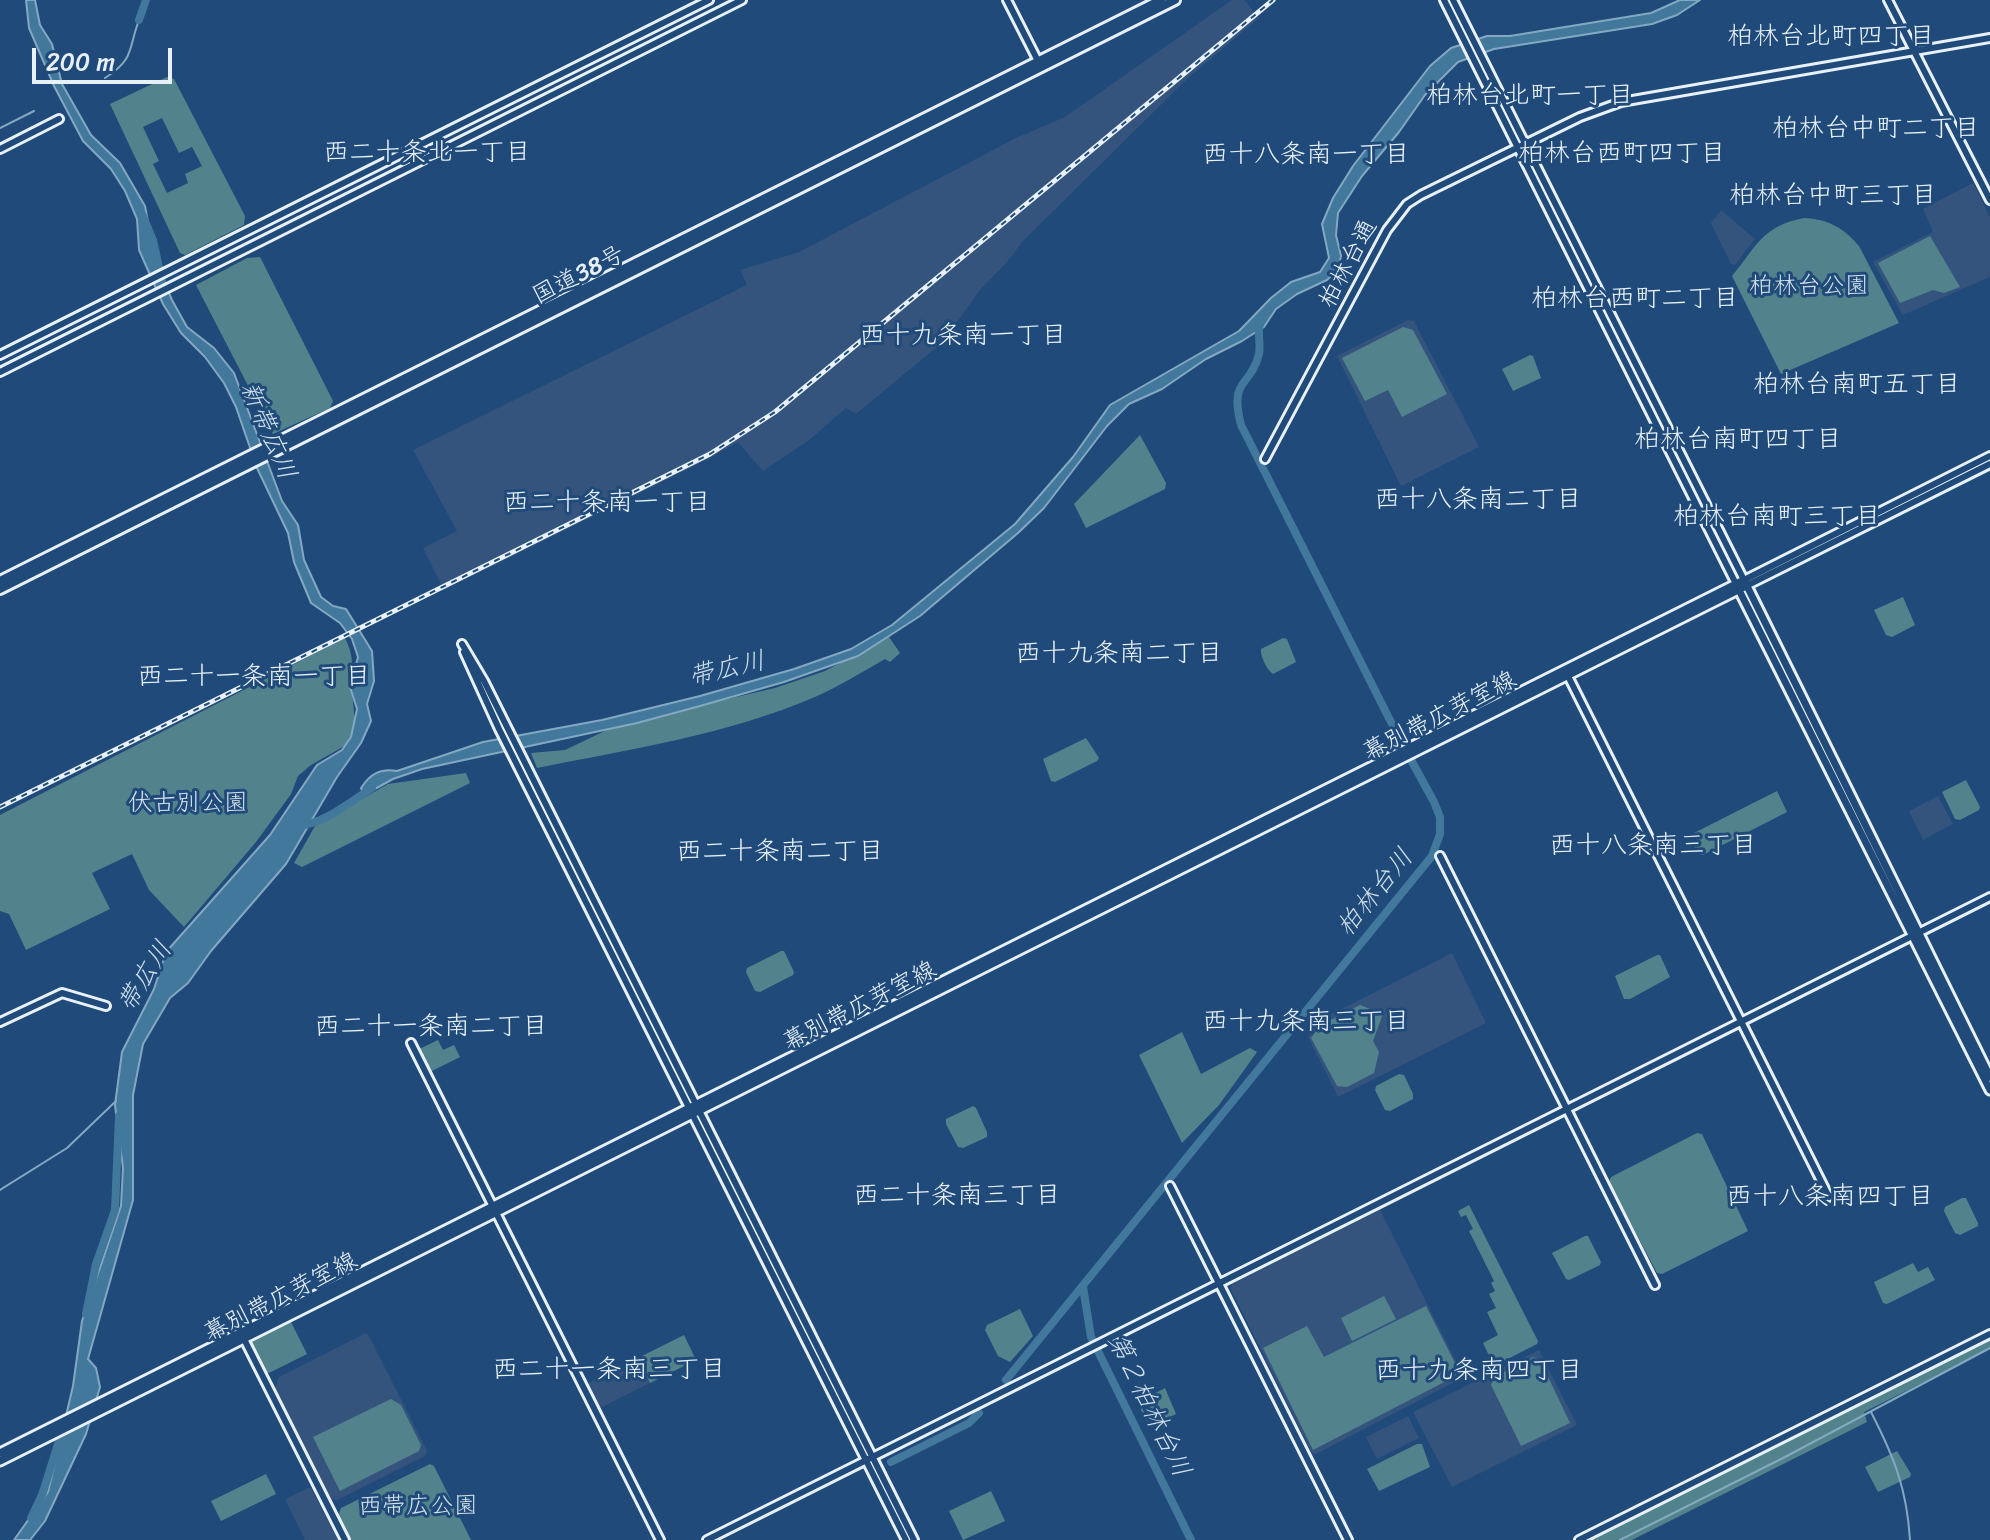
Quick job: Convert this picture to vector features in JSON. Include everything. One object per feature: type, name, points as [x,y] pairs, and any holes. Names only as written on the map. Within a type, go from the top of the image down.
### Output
[{"type":"highway","name":"国道38号","points":[[1040,65],[1161,0]]},
{"type":"highway","name":"国道38号","points":[[0,581],[1175,0]]},
{"type":"highway","name":"国道38号","points":[[0,589],[233,468]]},
{"type":"main road","name":"幕別帯広芽室線","points":[[0,1453],[494,1210],[1741,585]]},
{"type":"main road","points":[[1741,585],[1990,1077]]},
{"type":"main road","points":[[1916,934],[1990,1090]]},
{"type":"main road","name":"幕別帯広芽室線","points":[[0,1461],[494,1210]]},
{"type":"street","points":[[0,355],[709,0]]},
{"type":"street","points":[[0,372],[742,0]]},
{"type":"street","points":[[1007,0],[1040,65]]},
{"type":"street","points":[[1444,0],[1485,72],[1741,585]]},
{"type":"street","points":[[1453,0],[1460,24]]},
{"type":"street","points":[[1888,0],[1990,200]]},
{"type":"street","name":"柏林台通","points":[[1265,459],[1393,221],[1407,204],[1421,195],[1602,107],[1990,38]]},
{"type":"street","points":[[0,149],[59,119]]},
{"type":"street","points":[[1741,585],[1990,456]]},
{"type":"street","points":[[1741,585],[1990,464]]},
{"type":"street","points":[[516,754],[507,727],[484,691],[462,644],[499,729],[516,754],[869,1458],[914,1540]]},
{"type":"street","points":[[1566,672],[1829,1197]]},
{"type":"street","points":[[1440,856],[1655,1285]]},
{"type":"street","points":[[707,1540],[1990,897]]},
{"type":"street","points":[[0,1022],[62,993],[106,1006]]},
{"type":"street","points":[[411,1043],[660,1540]]},
{"type":"street","points":[[1170,1186],[1348,1540]]},
{"type":"street","points":[[1579,1540],[1990,1334]]},
{"type":"street","points":[[244,1339],[345,1540]]},
{"type":"street","points":[[869,1458],[906,1540]]},
{"type":"shaded area","points":[[26,0],[35,0],[40,25],[52,44],[62,84],[91,135],[120,163],[145,206],[155,260],[187,327],[214,348],[234,373],[282,501],[298,525],[304,560],[321,597],[333,606],[346,609],[372,651],[374,681],[367,704],[371,721],[361,743],[337,777],[286,864],[211,951],[188,983],[170,998],[143,1044],[133,1095],[133,1200],[88,1359],[96,1368],[100,1387],[86,1434],[45,1521],[30,1540],[14,1540],[48,1492],[73,1386],[82,1321],[121,1206],[123,1168],[115,1105],[122,1052],[154,989],[166,952],[270,835],[317,765],[342,750],[351,737],[357,709],[350,687],[358,657],[352,639],[340,623],[311,603],[294,562],[288,533],[257,468],[236,407],[224,383],[205,357],[181,333],[163,304],[139,250],[137,219],[125,191],[111,169],[83,141],[54,86],[29,28]]},
{"type":"shaded area","points":[[1232,0],[1244,0],[1259,18],[1188,78],[1022,242],[979,291],[943,342],[856,414],[846,408],[808,441],[763,471],[738,442],[444,590],[423,548],[457,531],[413,450],[747,285],[740,270],[799,252],[1014,139],[1065,117]]},
{"type":"shaded area","points":[[1680,0],[1700,0],[1677,15],[1652,24],[1494,49],[1458,62],[1425,95],[1362,176],[1338,213],[1336,235],[1341,256],[1338,269],[1327,280],[1297,294],[1276,309],[1264,327],[1242,341],[1206,359],[1162,389],[1129,404],[1107,426],[1044,508],[1018,533],[920,616],[858,656],[784,682],[637,723],[422,769],[393,779],[364,795],[361,788],[381,771],[397,771],[483,742],[602,720],[700,696],[851,649],[892,625],[1015,524],[1073,457],[1110,405],[1239,331],[1291,282],[1320,272],[1329,258],[1322,224],[1333,198],[1353,166],[1430,66],[1451,48],[1487,36],[1510,36],[1651,13]]},
{"type":"shaded area","points":[[1973,183],[1990,217],[1990,277],[1903,315],[1873,262],[1933,232],[1923,209]]},
{"type":"shaded area","points":[[1721,210],[1755,239],[1735,265],[1731,264],[1711,223]]},
{"type":"shaded area","points":[[1408,320],[1414,321],[1479,447],[1401,486],[1337,356]]},
{"type":"shaded area","points":[[1938,796],[1953,824],[1923,840],[1909,811]]},
{"type":"shaded area","points":[[1452,953],[1486,1023],[1338,1097],[1308,1037],[1320,1020]]},
{"type":"shaded area","points":[[1380,1210],[1464,1377],[1316,1454],[1312,1453],[1231,1289],[1232,1284]]},
{"type":"shaded area","points":[[368,1334],[427,1451],[425,1456],[337,1500],[329,1498],[275,1389],[279,1377]]},
{"type":"shaded area","points":[[1539,1350],[1577,1425],[1452,1487],[1413,1412]]},
{"type":"shaded area","points":[[638,1358],[650,1383],[600,1408],[587,1384]]},
{"type":"shaded area","points":[[1408,1416],[1419,1438],[1377,1459],[1366,1437]]},
{"type":"shaded area","points":[[311,1488],[338,1540],[305,1540],[286,1501]]},
{"type":"green space","points":[[167,77],[174,79],[245,216],[244,225],[185,255],[180,253],[110,104]],"holes":[[[162,118],[179,153],[192,147],[202,166],[185,174],[188,183],[167,193],[153,164],[159,161],[143,127]]]},
{"type":"green space","name":"柏林台公園","points":[[1804,218],[1841,229],[1859,246],[1899,323],[1781,374],[1732,276],[1769,232]]},
{"type":"green space","points":[[1930,236],[1960,287],[1944,293],[1933,290],[1900,303],[1878,263]]},
{"type":"green space","points":[[260,257],[333,401],[330,408],[273,434],[196,285],[247,258]]},
{"type":"green space","points":[[1403,327],[1413,330],[1447,394],[1402,417],[1388,390],[1365,401],[1342,358]]},
{"type":"green space","points":[[1530,355],[1541,378],[1513,391],[1502,369]]},
{"type":"green space","points":[[1140,435],[1166,483],[1165,489],[1086,528],[1074,504]]},
{"type":"green space","points":[[1903,597],[1915,625],[1892,637],[1886,635],[1874,610]]},
{"type":"green space","points":[[889,637],[900,653],[890,662],[885,659],[842,684],[781,710],[678,740],[537,768],[531,753],[565,750],[609,729],[637,720],[775,688],[825,671]]},
{"type":"green space","name":"伏古別公園","points":[[345,638],[352,662],[355,740],[298,776],[291,794],[256,842],[184,927],[149,890],[132,854],[92,873],[110,909],[26,950],[9,914],[0,911],[0,815]]},
{"type":"green space","points":[[1287,639],[1296,662],[1273,674],[1264,663],[1261,649]]},
{"type":"green space","points":[[1086,738],[1099,758],[1097,761],[1055,782],[1051,781],[1043,759]]},
{"type":"green space","points":[[466,773],[470,783],[302,867],[294,863],[315,826],[388,784]]},
{"type":"green space","points":[[1966,780],[1980,807],[1960,820],[1955,819],[1942,792]]},
{"type":"green space","points":[[1777,791],[1787,812],[1703,855],[1698,854],[1690,838],[1692,834]]},
{"type":"green space","points":[[784,951],[793,975],[760,992],[755,991],[747,968]]},
{"type":"green space","points":[[1660,955],[1670,977],[1630,999],[1624,999],[1615,976]]},
{"type":"green space","points":[[1360,1005],[1383,1014],[1373,1041],[1379,1052],[1374,1073],[1347,1087],[1337,1086],[1311,1038],[1321,1025]]},
{"type":"green space","points":[[1182,1032],[1201,1074],[1250,1048],[1257,1052],[1219,1105],[1182,1143],[1139,1055]]},
{"type":"green space","points":[[438,1040],[443,1050],[454,1045],[460,1057],[427,1071],[417,1050]]},
{"type":"green space","points":[[1399,1074],[1404,1075],[1413,1099],[1390,1111],[1385,1110],[1376,1086]]},
{"type":"green space","points":[[973,1106],[987,1137],[963,1148],[958,1147],[946,1119]]},
{"type":"green space","points":[[1697,1133],[1702,1134],[1748,1231],[1662,1274],[1657,1273],[1609,1182],[1611,1177]]},
{"type":"green space","points":[[1966,1198],[1978,1226],[1960,1235],[1955,1233],[1944,1211],[1945,1207]]},
{"type":"green space","points":[[1469,1205],[1538,1341],[1494,1366],[1483,1343],[1498,1335],[1487,1312],[1496,1308],[1489,1294],[1495,1291],[1491,1283],[1494,1281],[1469,1231],[1473,1229],[1466,1215],[1461,1217],[1458,1211]]},
{"type":"green space","points":[[1588,1236],[1600,1265],[1566,1279],[1552,1253]]},
{"type":"green space","points":[[1913,1263],[1918,1272],[1928,1267],[1935,1280],[1887,1304],[1883,1303],[1874,1282]]},
{"type":"green space","points":[[1384,1296],[1396,1319],[1352,1341],[1341,1318]]},
{"type":"green space","points":[[1426,1306],[1458,1369],[1454,1377],[1313,1450],[1263,1348],[1307,1326],[1324,1357]]},
{"type":"green space","points":[[1020,1309],[1033,1336],[1010,1362],[998,1356],[985,1330],[987,1325]]},
{"type":"green space","points":[[290,1320],[307,1354],[269,1373],[251,1344],[253,1338]]},
{"type":"green space","points":[[684,1335],[696,1360],[650,1383],[638,1358]]},
{"type":"green space","points":[[1990,1337],[1990,1349],[1864,1412],[1867,1422],[1632,1540],[1587,1540]]},
{"type":"green space","points":[[1533,1357],[1540,1360],[1570,1423],[1521,1446],[1491,1385],[1494,1377]]},
{"type":"green space","points":[[1165,1388],[1176,1414],[1149,1425],[1140,1408],[1141,1401]]},
{"type":"green space","points":[[391,1399],[401,1405],[421,1445],[419,1451],[340,1491],[313,1437]]},
{"type":"green space","points":[[1422,1444],[1430,1467],[1379,1491],[1367,1469]]},
{"type":"green space","points":[[1897,1451],[1910,1477],[1878,1492],[1865,1467]]},
{"type":"green space","name":"西帯広公園","points":[[430,1464],[434,1466],[471,1540],[350,1540],[338,1516],[341,1508]]},
{"type":"green space","points":[[266,1474],[276,1494],[221,1521],[211,1501]]},
{"type":"green space","points":[[991,1491],[1005,1521],[963,1540],[949,1511]]},
{"type":"waterway","points":[[139,20],[146,0]]},
{"type":"waterway","points":[[105,78],[126,59],[139,20]]},
{"type":"waterway","points":[[0,128],[34,111]]},
{"type":"waterway","name":"新帯広川","points":[[142,214],[153,240],[162,281]]},
{"type":"waterway","name":"柏林台川","points":[[1006,1380],[1432,856],[1440,834],[1440,817],[1434,802],[1241,425],[1237,399],[1259,354],[1260,323]]},
{"type":"waterway","points":[[1391,741],[1398,736]]},
{"type":"waterway","name":"帯広川","points":[[299,826],[328,816],[372,788]]},
{"type":"waterway","points":[[0,1190],[67,1148],[116,1101]]},
{"type":"waterway","name":"帯広川","points":[[86,1314],[96,1264],[115,1210],[119,1116]]},
{"type":"waterway","name":"第２柏林台川","points":[[1083,1287],[1091,1337],[1191,1540]]},
{"type":"waterway","points":[[1620,1540],[1990,1348]]},
{"type":"waterway","points":[[1871,1412],[1898,1474],[1910,1540]]},
{"type":"waterway","name":"柏林台川","points":[[891,1462],[969,1423],[979,1413]]},
{"type":"waterway","name":"帯広川","points":[[31,1518],[42,1495],[64,1425]]},
{"type":"railway","points":[[0,807],[710,454],[775,412],[1273,0]]},
{"type":"district","name":"柏林台北町四丁目","points":[[1831,37]]},
{"type":"district","name":"柏林台北町一丁目","points":[[1530,96]]},
{"type":"district","name":"柏林台中町二丁目","points":[[1876,129]]},
{"type":"district","name":"西二十条北一丁目","points":[[427,153]]},
{"type":"district","name":"柏林台西町四丁目","points":[[1622,154]]},
{"type":"district","name":"西十八条南一丁目","points":[[1306,155]]},
{"type":"district","name":"柏林台中町三丁目","points":[[1833,196]]},
{"type":"district","name":"柏林台西町二丁目","points":[[1635,299]]},
{"type":"district","name":"西十九条南一丁目","points":[[963,336]]},
{"type":"district","name":"柏林台南町五丁目","points":[[1857,385]]},
{"type":"district","name":"柏林台南町四丁目","points":[[1738,440]]},
{"type":"district","name":"西十八条南二丁目","points":[[1478,500]]},
{"type":"district","name":"西二十条南一丁目","points":[[607,503]]},
{"type":"district","name":"柏林台南町三丁目","points":[[1777,517]]},
{"type":"district","name":"西十九条南二丁目","points":[[1119,654]]},
{"type":"district","name":"西二十一条南一丁目","points":[[254,677]]},
{"type":"district","name":"西十八条南三丁目","points":[[1653,846]]},
{"type":"district","name":"西二十条南二丁目","points":[[780,852]]},
{"type":"district","name":"西十九条南三丁目","points":[[1306,1022]]},
{"type":"district","name":"西二十一条南二丁目","points":[[431,1027]]},
{"type":"district","name":"西二十条南三丁目","points":[[957,1196]]},
{"type":"district","name":"西十八条南四丁目","points":[[1830,1197]]},
{"type":"district","name":"西二十一条南三丁目","points":[[609,1370]]},
{"type":"district","name":"西十九条南四丁目","points":[[1479,1371]]}]
